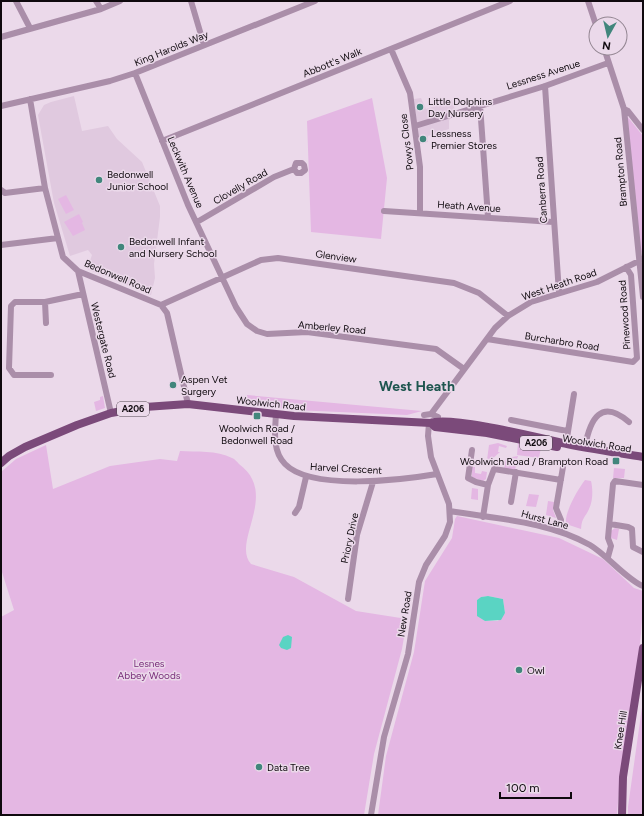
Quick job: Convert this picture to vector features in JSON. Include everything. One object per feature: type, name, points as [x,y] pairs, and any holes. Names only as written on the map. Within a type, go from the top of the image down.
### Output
[{"type":"main road","name":"Woolwich Road","points":[[1,463],[25,447],[111,413],[145,406],[188,404],[276,414],[430,423],[435,421],[470,425],[566,444],[643,457]]},
{"type":"main road","name":"Woolwich Road","points":[[430,423],[435,427],[487,433],[586,453],[643,460]]},
{"type":"main road","name":"Knee Hill","points":[[622,815],[623,777],[643,648]]},
{"type":"street","points":[[16,1],[30,28]]},
{"type":"street","points":[[96,1],[101,9]]},
{"type":"street","points":[[1,37],[101,9],[120,1]]},
{"type":"street","points":[[191,1],[204,46]]},
{"type":"street","name":"King Harolds Way","points":[[30,99],[110,81],[135,73],[315,1]]},
{"type":"street","name":"Abbott's Walk","points":[[162,142],[510,1]]},
{"type":"street","points":[[588,1],[593,16]]},
{"type":"street","name":"Powys Close","points":[[391,49],[410,93],[420,167],[420,212]]},
{"type":"street","name":"Brampton Road","points":[[606,56],[624,109],[641,260],[643,297]]},
{"type":"street","name":"Lessness Avenue","points":[[414,126],[545,86],[608,63]]},
{"type":"street","name":"Leckwith Avenue","points":[[135,73],[186,199],[223,277]]},
{"type":"street","name":"Canberra Road","points":[[545,86],[559,293]]},
{"type":"street","points":[[1,106],[30,99]]},
{"type":"street","name":"Bedonwell Road","points":[[30,99],[45,188],[63,257],[78,272],[161,306]]},
{"type":"street","points":[[480,105],[488,217]]},
{"type":"street","points":[[624,109],[628,111],[643,130]]},
{"type":"street","name":"Clovelly Road","points":[[197,222],[274,177],[294,169]]},
{"type":"street","points":[[2,192],[45,188]]},
{"type":"street","name":"Heath Avenue","points":[[384,211],[420,212],[553,222]]},
{"type":"street","points":[[1,245],[58,238]]},
{"type":"street","name":"Glenview","points":[[161,306],[261,260],[278,258],[454,283],[478,293],[508,316]]},
{"type":"street","name":"West Heath Road","points":[[431,414],[495,328],[508,316],[532,302],[597,282],[641,260]]},
{"type":"street","name":"Pinewood Road","points":[[626,267],[631,275],[637,358],[633,362]]},
{"type":"street","name":"Westergate Road","points":[[78,272],[111,413]]},
{"type":"street","name":"Amberley Road","points":[[223,277],[243,320],[257,331],[272,335],[308,332],[436,349],[464,369]]},
{"type":"street","points":[[51,375],[14,374],[9,368],[11,306],[15,302],[45,302],[83,294]]},
{"type":"street","points":[[45,302],[46,323]]},
{"type":"street","points":[[161,306],[167,313],[188,404]]},
{"type":"street","name":"Burcharbro Road","points":[[487,339],[633,362]]},
{"type":"street","points":[[564,431],[574,394]]},
{"type":"street","points":[[585,447],[590,426],[600,415],[613,411],[620,414],[629,422]]},
{"type":"street","name":"Harvel Crescent","points":[[276,414],[275,430],[277,450],[284,463],[306,477],[374,482],[408,479],[436,474]]},
{"type":"street","points":[[424,415],[431,414],[438,417]]},
{"type":"street","points":[[511,420],[569,433],[566,444]]},
{"type":"street","name":"New Road","points":[[371,815],[384,737],[408,654],[420,582],[426,566],[445,536],[450,522],[450,511],[436,474],[430,452],[430,423]]},
{"type":"street","points":[[526,435],[528,423]]},
{"type":"street","points":[[472,450],[468,478],[476,482],[488,484]]},
{"type":"street","points":[[560,532],[561,520],[556,508],[563,467]]},
{"type":"street","points":[[483,517],[488,484],[494,469],[561,480]]},
{"type":"street","points":[[511,502],[516,472]]},
{"type":"street","points":[[295,513],[299,507],[306,477]]},
{"type":"street","points":[[608,557],[611,546],[608,538],[610,524],[610,500],[615,481],[643,485]]},
{"type":"street","name":"Priory Drive","points":[[348,599],[357,535],[374,482]]},
{"type":"street","name":"Hurst Lane","points":[[450,511],[507,520],[560,532],[590,545],[608,557],[637,583],[643,586]]},
{"type":"street","points":[[610,524],[632,529],[633,547],[643,552]]},
{"type":"shaded area","name":"Bedonwell Junior School","points":[[74,96],[82,131],[108,126],[117,139],[142,162],[160,206],[154,264],[155,278],[151,295],[87,269],[92,255],[88,250],[70,256],[54,203],[38,115],[44,105]]},
{"type":"shaded area","points":[[421,98],[426,109],[452,100],[456,113],[449,120],[449,129],[428,136],[428,142],[419,144],[414,99]]},
{"type":"shaded area","points":[[488,596],[503,599],[505,613],[501,620],[485,621],[477,616],[477,600],[481,597]]},
{"type":"shaded area","points":[[288,635],[292,637],[291,648],[287,650],[281,648],[279,645],[283,637]]},
{"type":"green space","points":[[372,98],[387,178],[381,239],[311,232],[307,121]]},
{"type":"green space","points":[[627,116],[643,136],[643,253],[640,252]]},
{"type":"green space","points":[[66,195],[74,210],[66,214],[58,199]]},
{"type":"green space","points":[[79,214],[83,222],[79,225],[82,223],[85,230],[73,236],[64,222]]},
{"type":"green space","points":[[247,395],[422,411],[407,415],[294,410],[246,404]]},
{"type":"green space","points":[[103,396],[105,408],[96,411],[94,402],[100,400],[100,397]]},
{"type":"green space","points":[[498,443],[507,446],[506,448],[499,446],[498,452],[500,452],[492,459],[487,460],[489,445]]},
{"type":"green space","points":[[518,443],[541,447],[539,458],[517,455]]},
{"type":"green space","name":"Lesnes Abbey Woods","points":[[46,445],[53,489],[110,466],[160,459],[177,461],[180,451],[213,453],[226,455],[233,458],[250,476],[255,489],[256,503],[246,543],[246,555],[251,564],[294,577],[356,611],[407,619],[402,649],[374,754],[364,815],[1,815],[1,617],[14,610],[1,569],[1,472],[16,459]]},
{"type":"green space","points":[[518,456],[517,459],[512,458],[511,464],[516,466],[515,470],[504,468],[506,458]]},
{"type":"green space","points":[[472,467],[475,467],[475,473],[481,474],[482,471],[487,472],[486,479],[483,481],[472,477]]},
{"type":"green space","points":[[614,468],[625,469],[624,478],[613,478]]},
{"type":"green space","points":[[585,480],[591,481],[592,495],[590,506],[581,525],[581,529],[566,524],[566,519],[572,501]]},
{"type":"green space","points":[[472,488],[478,489],[478,500],[471,499]]},
{"type":"green space","points":[[529,494],[539,495],[536,507],[526,506]]},
{"type":"green space","points":[[548,501],[554,502],[553,510],[556,518],[546,515]]},
{"type":"green space","points":[[457,516],[559,538],[603,559],[634,588],[643,591],[640,647],[623,759],[617,815],[378,815],[386,756],[414,652],[425,581],[452,538],[455,519]],"holes":[[[488,596],[503,599],[505,613],[498,621],[485,621],[477,615],[477,600],[481,597]]]},
{"type":"green space","points":[[615,528],[619,529],[617,540],[611,538],[611,531]]},
{"type":"green space","points":[[643,700],[643,815],[628,815],[628,807]]},
{"type":"place","name":"Little Dolphins Day Nursery","points":[[420,107]]},
{"type":"place","name":"Lessness Premier Stores","points":[[423,139]]},
{"type":"place","name":"Bedonwell Junior School","points":[[99,180]]},
{"type":"place","name":"Bedonwell Infant and Nursery School","points":[[121,247]]},
{"type":"place","name":"Aspen Vet Surgery","points":[[173,385]]},
{"type":"place","name":"Woolwich Road / Bedonwell Road","points":[[257,416]]},
{"type":"place","name":"Woolwich Road / Brampton Road","points":[[616,461]]},
{"type":"place","name":"Owl","points":[[519,670]]},
{"type":"place","name":"Data Tree","points":[[259,767]]},
{"type":"district","name":"West Heath","points":[[417,386]]}]
